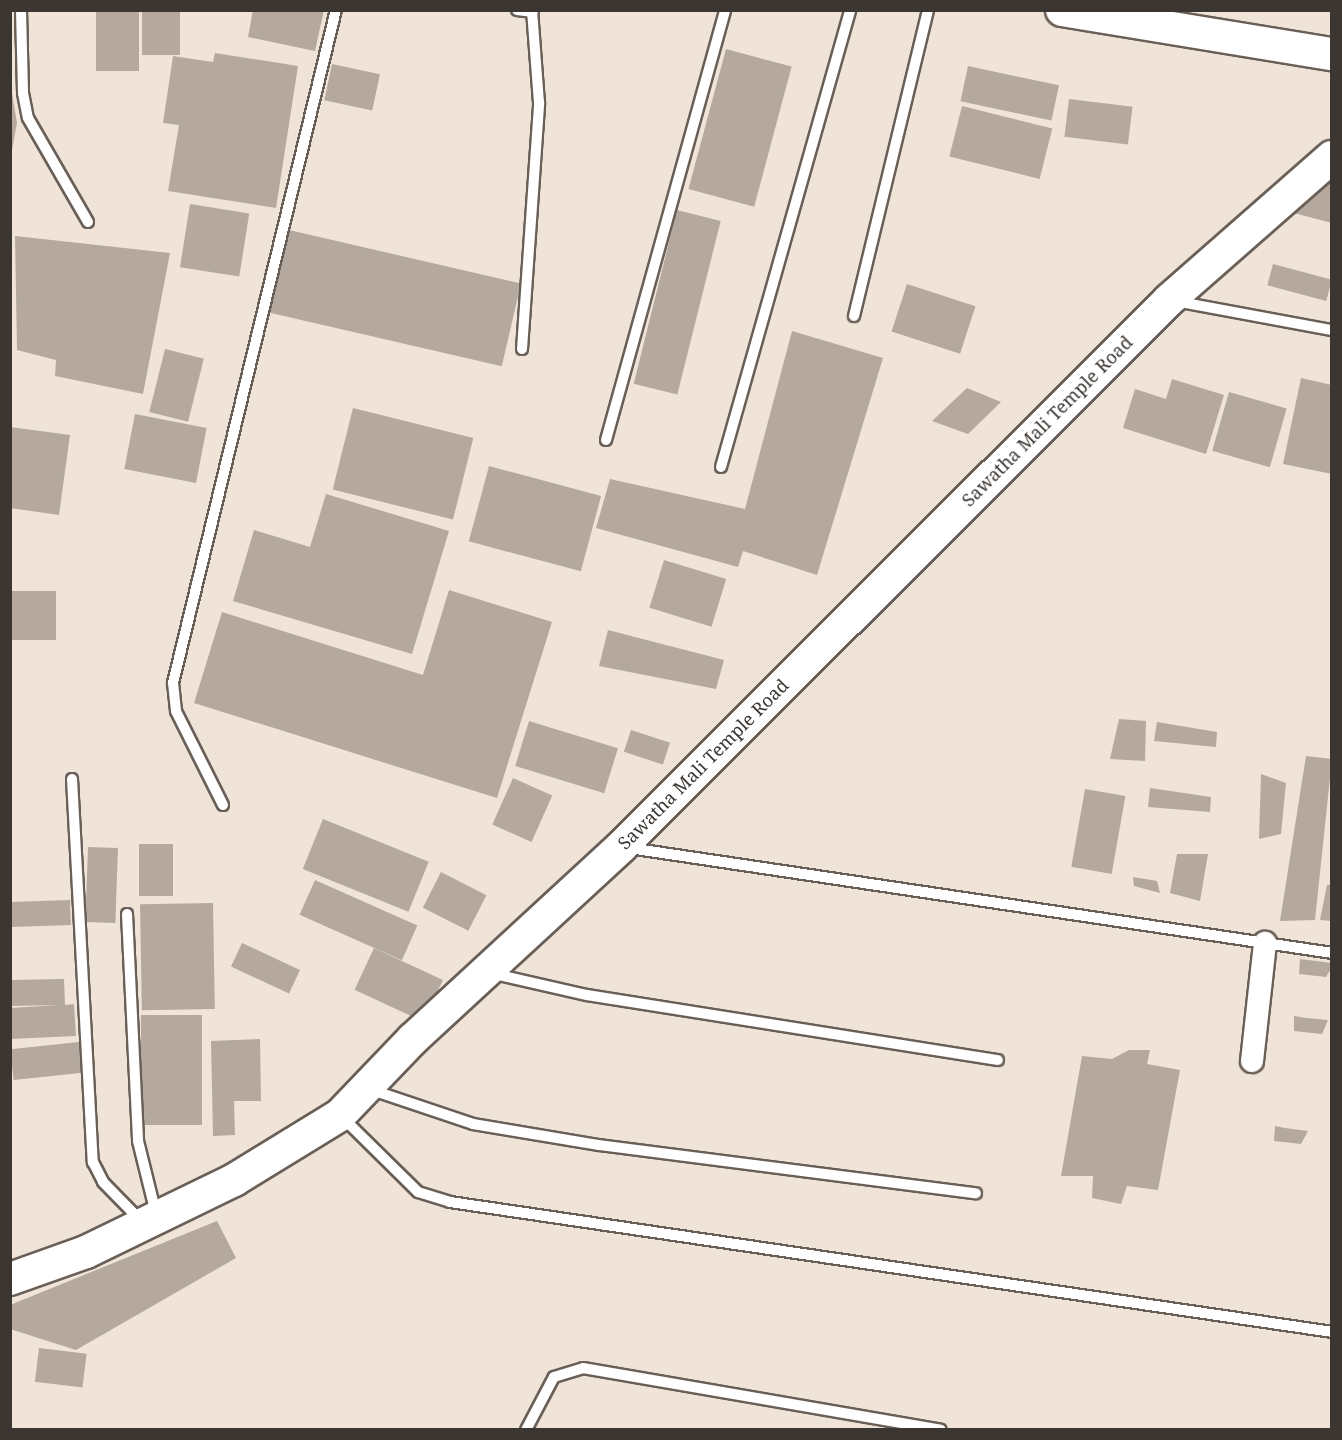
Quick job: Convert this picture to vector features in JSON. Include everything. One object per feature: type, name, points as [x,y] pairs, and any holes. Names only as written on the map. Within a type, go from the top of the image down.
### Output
[{"type":"street","points":[[1062,10],[1332,54]]},
{"type":"street","name":"Sawatha Mali Temple Road","points":[[10,1279],[86,1252],[234,1180],[340,1115],[486,972],[621,847],[1169,300],[1332,157]]},
{"type":"street","points":[[1252,1061],[1264,943]]},
{"type":"lane","points":[[21,10],[22,93],[28,118],[88,222]]},
{"type":"lane","points":[[223,805],[176,711],[173,683],[336,10]]},
{"type":"lane","points":[[517,10],[532,11],[539,103],[522,349]]},
{"type":"lane","points":[[606,440],[725,10]]},
{"type":"lane","points":[[721,467],[850,10]]},
{"type":"lane","points":[[854,316],[928,10]]},
{"type":"lane","points":[[1169,300],[1332,330]]},
{"type":"lane","points":[[72,779],[93,1161],[103,1182],[150,1221]]},
{"type":"lane","points":[[621,847],[1332,953]]},
{"type":"lane","points":[[127,914],[138,1141],[150,1221]]},
{"type":"lane","points":[[486,972],[587,995],[998,1060]]},
{"type":"lane","points":[[366,1088],[472,1124],[976,1193]]},
{"type":"lane","points":[[340,1115],[418,1192],[450,1202],[1332,1332]]},
{"type":"lane","points":[[526,1430],[554,1377],[583,1368],[935,1429]]},
{"type":"building","points":[[96,10],[139,10],[139,71],[96,71]]},
{"type":"building","points":[[142,10],[180,10],[180,55],[142,55]]},
{"type":"building","points":[[253,10],[324,10],[315,51],[248,37]]},
{"type":"building","points":[[726,49],[792,67],[754,207],[688,189]]},
{"type":"building","points":[[215,53],[298,66],[276,208],[168,191],[179,125],[163,123],[173,56],[213,62]]},
{"type":"building","points":[[332,64],[380,74],[372,110],[324,100]]},
{"type":"building","points":[[968,66],[1059,85],[1051,121],[961,101]]},
{"type":"building","points":[[10,81],[17,123],[12,150],[10,150]]},
{"type":"building","points":[[1069,99],[1133,107],[1128,145],[1064,137]]},
{"type":"building","points":[[962,106],[1052,128],[1040,179],[949,156]]},
{"type":"building","points":[[1332,178],[1332,223],[1290,212]]},
{"type":"building","points":[[190,204],[249,213],[239,277],[180,267]]},
{"type":"building","points":[[677,210],[721,221],[677,395],[634,384]]},
{"type":"building","points":[[289,230],[521,284],[502,366],[270,313]]},
{"type":"building","points":[[15,236],[170,253],[143,394],[55,376],[56,360],[17,350]]},
{"type":"building","points":[[1273,264],[1332,280],[1326,301],[1267,285]]},
{"type":"building","points":[[907,284],[975,306],[960,354],[892,332]]},
{"type":"building","points":[[792,331],[883,358],[817,575],[743,551],[738,567],[596,528],[610,479],[745,509]]},
{"type":"building","points":[[165,349],[204,359],[188,422],[149,412]]},
{"type":"building","points":[[1301,378],[1332,385],[1332,474],[1283,464]]},
{"type":"building","points":[[1172,379],[1224,395],[1206,454],[1123,428],[1135,389],[1166,399]]},
{"type":"building","points":[[967,388],[1001,402],[968,434],[932,421]]},
{"type":"building","points":[[1229,392],[1287,409],[1270,467],[1212,451]]},
{"type":"building","points":[[353,408],[473,438],[453,520],[333,490]]},
{"type":"building","points":[[135,414],[207,428],[196,483],[124,469]]},
{"type":"building","points":[[10,427],[70,435],[59,515],[10,508]]},
{"type":"building","points":[[489,466],[601,496],[581,571],[469,541]]},
{"type":"building","points":[[326,494],[449,531],[412,654],[233,601],[254,530],[310,547]]},
{"type":"building","points":[[664,560],[726,579],[712,627],[649,608]]},
{"type":"building","points":[[449,590],[552,622],[497,798],[194,703],[222,612],[423,675]]},
{"type":"building","points":[[10,591],[56,591],[56,640],[10,640]]},
{"type":"building","points":[[608,630],[724,660],[716,689],[599,666]]},
{"type":"building","points":[[1119,719],[1146,721],[1145,761],[1110,759]]},
{"type":"building","points":[[529,721],[618,748],[604,793],[515,766]]},
{"type":"building","points":[[1157,722],[1217,732],[1216,747],[1154,741]]},
{"type":"building","points":[[631,730],[670,743],[663,765],[624,752]]},
{"type":"building","points":[[1306,756],[1332,759],[1315,920],[1280,921]]},
{"type":"building","points":[[1261,774],[1286,783],[1281,834],[1259,839]]},
{"type":"building","points":[[513,778],[552,795],[532,842],[492,825]]},
{"type":"building","points":[[1150,788],[1211,797],[1210,812],[1148,807]]},
{"type":"building","points":[[1085,789],[1125,796],[1112,874],[1071,867]]},
{"type":"building","points":[[323,819],[429,862],[408,912],[303,869]]},
{"type":"building","points":[[139,844],[173,844],[173,896],[139,896]]},
{"type":"building","points":[[88,847],[118,848],[115,923],[85,922]]},
{"type":"building","points":[[1177,854],[1208,854],[1200,901],[1170,893]]},
{"type":"building","points":[[441,872],[486,895],[468,931],[423,908]]},
{"type":"building","points":[[1133,877],[1157,881],[1160,893],[1134,886]]},
{"type":"building","points":[[315,880],[417,926],[402,960],[300,915]]},
{"type":"building","points":[[1327,885],[1332,885],[1332,921],[1320,920]]},
{"type":"building","points":[[70,900],[71,925],[11,927],[10,902]]},
{"type":"building","points":[[213,903],[215,1009],[142,1010],[140,904]]},
{"type":"building","points":[[242,943],[300,970],[289,994],[231,967]]},
{"type":"building","points":[[374,948],[443,980],[423,1022],[355,990]]},
{"type":"building","points":[[1300,959],[1332,963],[1332,967],[1326,977],[1299,974]]},
{"type":"building","points":[[64,979],[65,1005],[74,1004],[76,1036],[10,1039],[10,1008],[60,1005],[10,1006],[10,980]]},
{"type":"building","points":[[141,1015],[202,1015],[202,1125],[141,1125]]},
{"type":"building","points":[[1294,1016],[1328,1020],[1322,1034],[1294,1031]]},
{"type":"building","points":[[260,1039],[261,1101],[234,1101],[235,1135],[213,1136],[211,1041]]},
{"type":"building","points":[[79,1042],[82,1073],[14,1080],[10,1049]]},
{"type":"building","points":[[1129,1050],[1150,1050],[1147,1064],[1180,1070],[1158,1190],[1127,1186],[1121,1204],[1092,1198],[1093,1176],[1061,1176],[1082,1056],[1112,1059]]},
{"type":"building","points":[[1275,1126],[1308,1131],[1301,1144],[1274,1141]]},
{"type":"building","points":[[217,1221],[236,1258],[76,1350],[10,1329],[10,1305]]},
{"type":"building","points":[[39,1348],[87,1354],[82,1388],[35,1382]]}]
